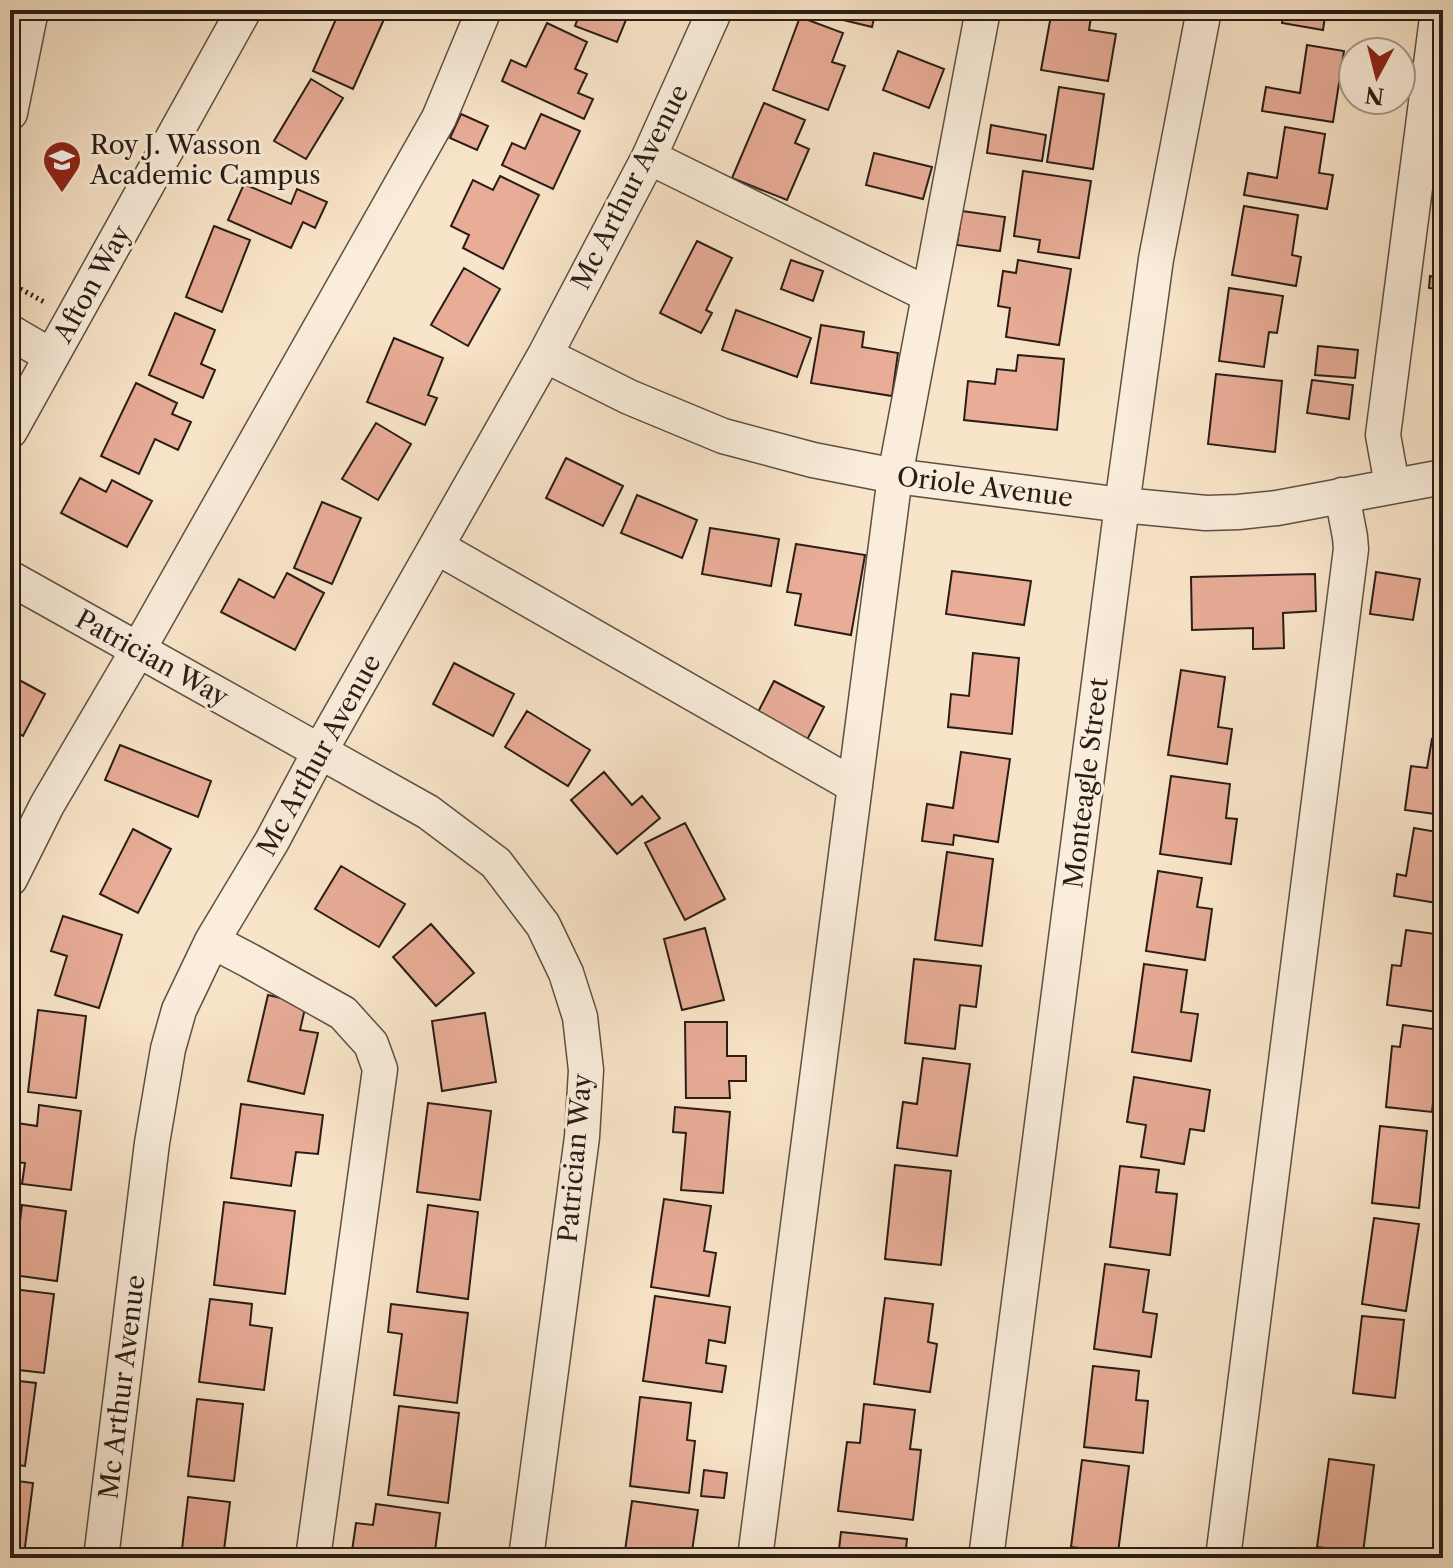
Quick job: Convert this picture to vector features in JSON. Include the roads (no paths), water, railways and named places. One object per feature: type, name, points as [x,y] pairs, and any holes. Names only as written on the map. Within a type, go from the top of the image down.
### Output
[{"type":"street","points":[[10,113],[31,10]]},
{"type":"street","name":"Afton Way","points":[[10,431],[244,10]]},
{"type":"street","points":[[10,879],[47,805],[439,118],[484,10]]},
{"type":"street","name":"Mc Arthur Avenue","points":[[101,1558],[160,1088],[179,1010],[212,941],[272,841],[545,355],[649,157],[715,10]]},
{"type":"street","points":[[755,1558],[895,476],[983,10]]},
{"type":"street","name":"Monteagle Street","points":[[986,1558],[1156,259],[1204,10]]},
{"type":"street","points":[[1392,485],[1383,435],[1438,10]]},
{"type":"street","points":[[649,157],[929,295]]},
{"type":"street","points":[[10,332],[51,356]]},
{"type":"street","name":"Oriole Avenue","points":[[545,355],[629,397],[723,436],[813,460],[895,476],[1206,513],[1277,508],[1443,477]]},
{"type":"street","points":[[1223,1558],[1351,549],[1342,495]]},
{"type":"street","points":[[437,547],[855,786]]},
{"type":"street","name":"Patrician Way","points":[[10,578],[428,812],[496,863],[543,925],[566,973],[580,1017],[586,1070],[582,1137],[526,1558]]},
{"type":"street","points":[[212,941],[343,1013],[371,1044],[380,1069],[313,1558]]},
{"type":"place","name":"Roy J. Wasson Academic Campus","points":[[62,194]]}]
